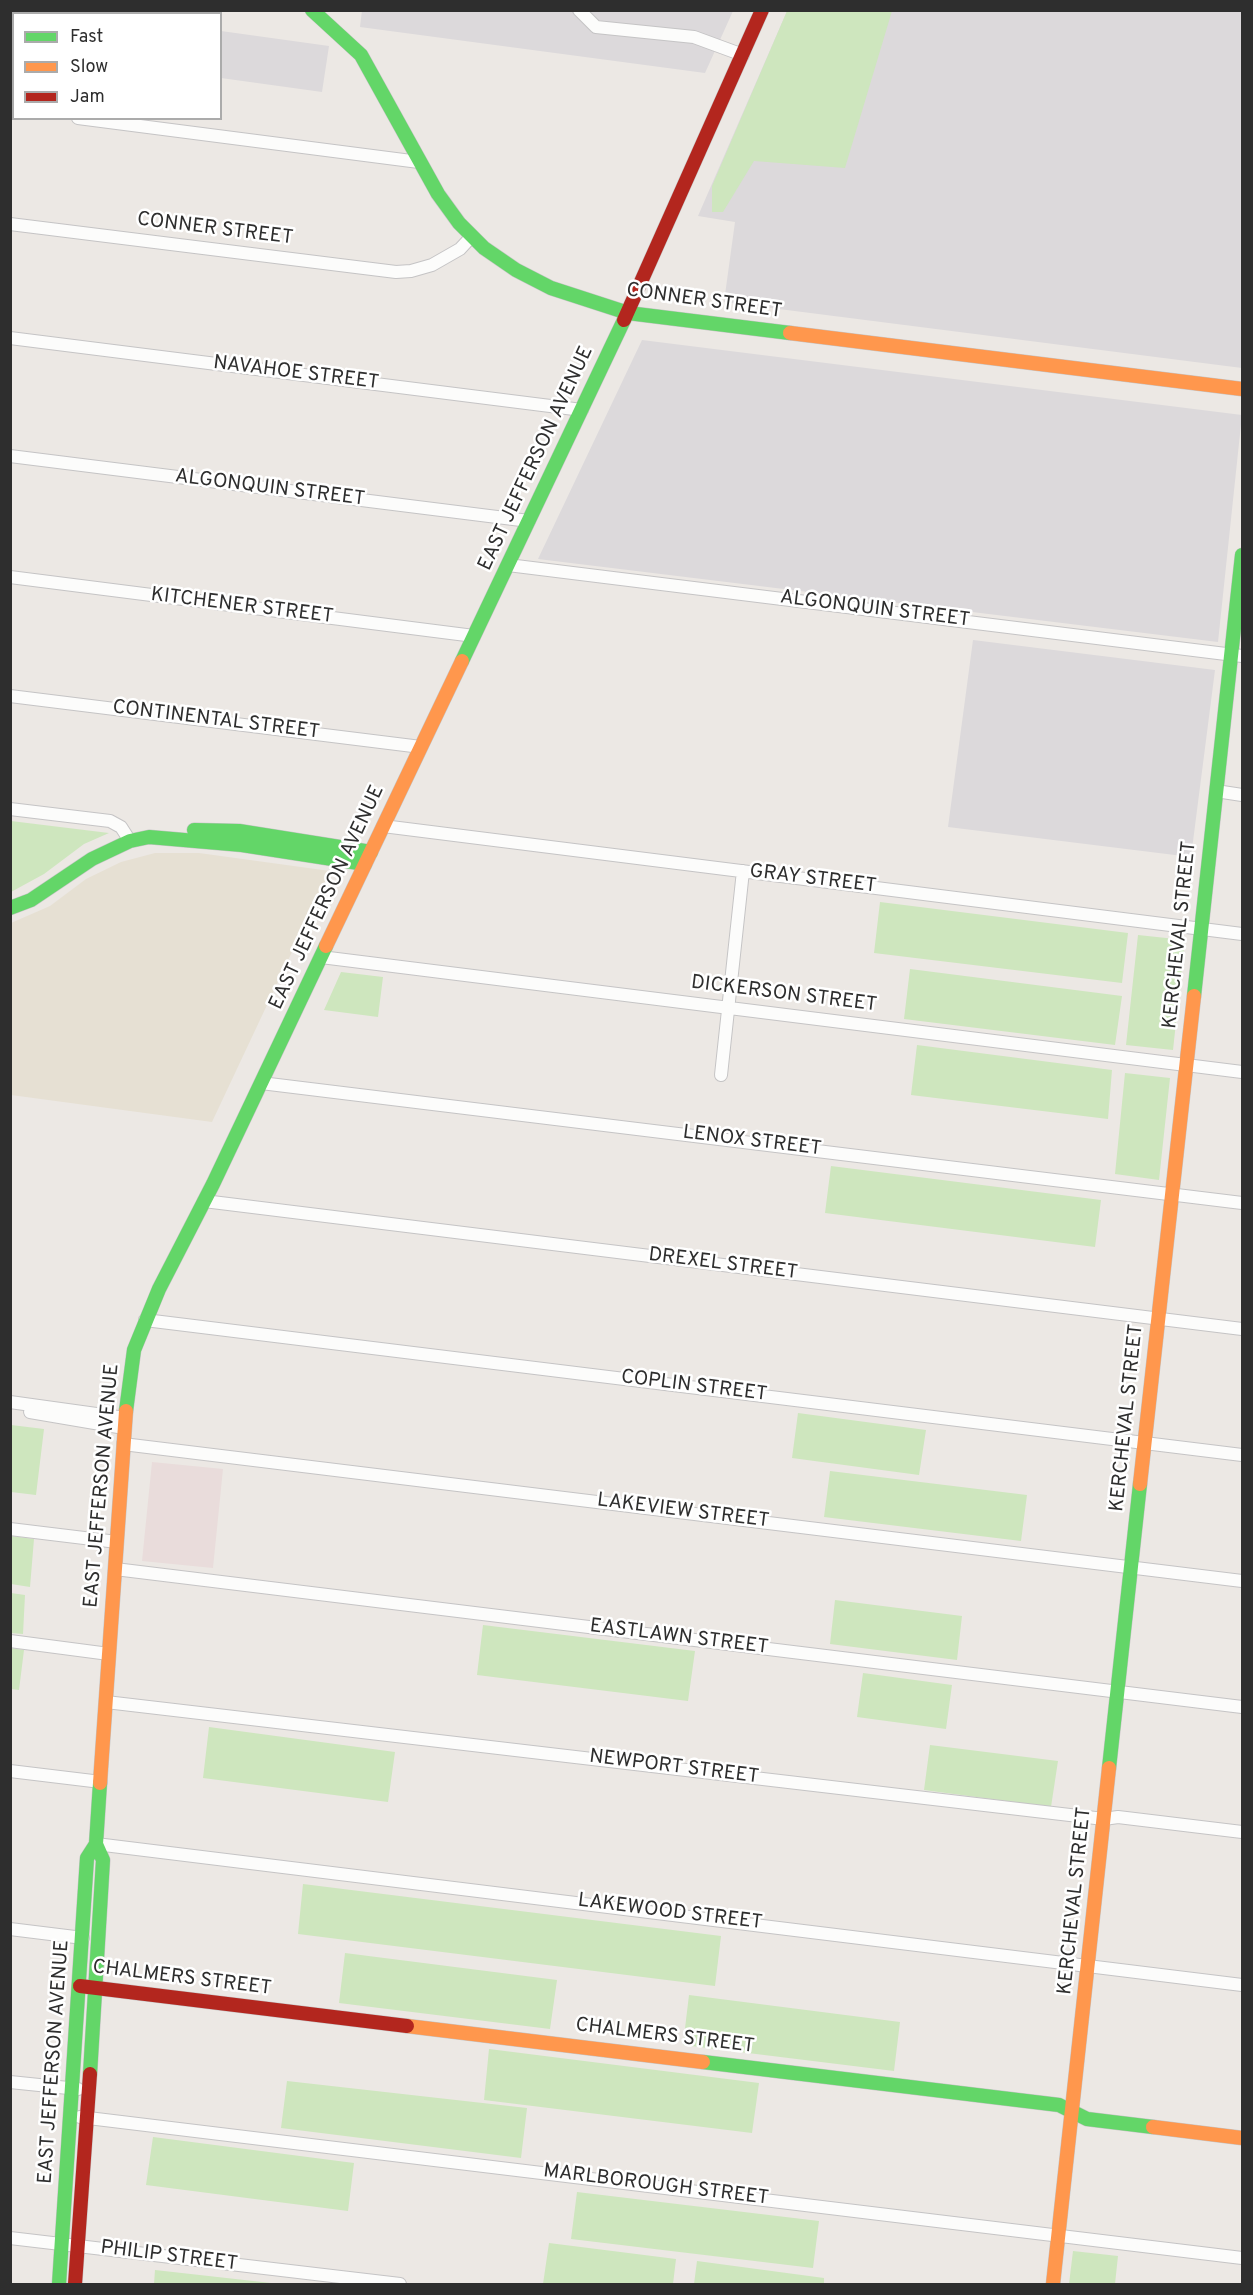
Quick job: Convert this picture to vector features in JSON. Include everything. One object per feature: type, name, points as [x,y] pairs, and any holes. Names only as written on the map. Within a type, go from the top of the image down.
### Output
[{"type":"street","points":[[312,10],[344,37],[368,68],[438,194],[472,236]]},
{"type":"street","points":[[579,10],[596,27],[694,37],[743,55]]},
{"type":"street","name":"EAST JEFFERSON AVENUE","points":[[59,2284],[87,1858],[96,1844],[130,1368],[145,1320],[261,1083],[628,313],[762,10]]},
{"type":"street","points":[[94,120],[420,162]]},
{"type":"street","name":"CONNER STREET","points":[[10,224],[396,272],[432,266],[460,249],[472,236],[516,270],[551,288],[628,313],[1242,389]]},
{"type":"street","name":"NAVAHOE STREET","points":[[10,338],[582,410]]},
{"type":"street","name":"ALGONQUIN STREET","points":[[10,456],[529,521]]},
{"type":"street","name":"KERCHEVAL STREET","points":[[1053,2284],[1216,791],[1237,656],[1242,555]]},
{"type":"street","name":"ALGONQUIN STREET","points":[[508,565],[1237,656]]},
{"type":"street","name":"KITCHENER STREET","points":[[10,577],[474,636]]},
{"type":"street","name":"CONTINENTAL STREET","points":[[10,696],[421,747]]},
{"type":"street","points":[[1216,791],[1242,795]]},
{"type":"street","points":[[10,809],[110,821],[121,827],[130,841]]},
{"type":"street","name":"GRAY STREET","points":[[383,826],[1242,934]]},
{"type":"street","points":[[10,908],[31,900],[92,859],[130,841],[169,831],[239,831],[368,858]]},
{"type":"street","points":[[721,1075],[743,871]]},
{"type":"street","name":"DICKERSON STREET","points":[[321,957],[1242,1072]]},
{"type":"street","name":"LENOX STREET","points":[[261,1083],[1242,1203]]},
{"type":"street","name":"DREXEL STREET","points":[[204,1201],[1242,1329]]},
{"type":"street","name":"COPLIN STREET","points":[[145,1320],[1242,1455]]},
{"type":"street","points":[[10,1402],[125,1423]]},
{"type":"street","points":[[10,1410],[125,1423]]},
{"type":"street","name":"LAKEVIEW STREET","points":[[123,1444],[1242,1581]]},
{"type":"street","points":[[10,1529],[117,1542]]},
{"type":"street","name":"EASTLAWN STREET","points":[[115,1569],[1242,1707]]},
{"type":"street","points":[[10,1641],[109,1654]]},
{"type":"street","name":"NEWPORT STREET","points":[[106,1702],[1104,1819],[1118,1817],[1242,1832]]},
{"type":"street","points":[[10,1771],[101,1782]]},
{"type":"street","name":"EAST JEFFERSON AVENUE","points":[[75,2284],[97,1989],[103,1860],[96,1844]]},
{"type":"street","name":"LAKEWOOD STREET","points":[[96,1844],[1242,1985]]},
{"type":"street","name":"CHALMERS STREET","points":[[10,1929],[83,1938]]},
{"type":"street","name":"CHALMERS STREET","points":[[80,1986],[1059,2105],[1086,2119],[1242,2138]]},
{"type":"street","points":[[10,2082],[88,2089]]},
{"type":"street","name":"MARLBOROUGH STREET","points":[[70,2116],[1242,2258]]},
{"type":"street","name":"PHILIP STREET","points":[[10,2238],[400,2284]]},
{"type":"shaded area","points":[[362,10],[733,11],[705,73],[360,27]]},
{"type":"shaded area","points":[[787,11],[1242,11],[1242,368],[724,302],[735,222],[698,216]]},
{"type":"shaded area","points":[[222,31],[329,46],[322,92],[222,78]]},
{"type":"shaded area","points":[[642,340],[1242,415],[1218,642],[538,559]]},
{"type":"shaded area","points":[[973,640],[1215,670],[1191,857],[948,827]]},
{"type":"shaded area","points":[[155,853],[199,853],[330,871],[212,1122],[11,1095],[11,923],[50,906],[86,879],[121,862]]},
{"type":"shaded area","points":[[152,1462],[223,1469],[213,1568],[142,1561]]},
{"type":"green space","points":[[787,11],[892,11],[845,168],[754,161],[723,212],[712,212],[712,186]]},
{"type":"green space","points":[[11,821],[109,833],[84,844],[44,874],[11,892]]},
{"type":"green space","points":[[880,902],[1128,933],[1122,983],[874,953]]},
{"type":"green space","points":[[1138,935],[1185,940],[1173,1050],[1126,1045]]},
{"type":"green space","points":[[910,969],[1122,996],[1115,1045],[904,1019]]},
{"type":"green space","points":[[341,972],[383,977],[378,1017],[324,1010]]},
{"type":"green space","points":[[917,1045],[1112,1070],[1108,1119],[911,1095]]},
{"type":"green space","points":[[1125,1073],[1170,1078],[1159,1180],[1115,1174]]},
{"type":"green space","points":[[831,1166],[1101,1200],[1095,1247],[825,1213]]},
{"type":"green space","points":[[798,1413],[926,1430],[919,1475],[792,1458]]},
{"type":"green space","points":[[11,1425],[44,1429],[36,1495],[11,1492]]},
{"type":"green space","points":[[830,1471],[1027,1495],[1021,1541],[824,1517]]},
{"type":"green space","points":[[11,1536],[34,1539],[30,1587],[11,1584]]},
{"type":"green space","points":[[11,1593],[25,1595],[23,1634],[11,1633]]},
{"type":"green space","points":[[835,1600],[962,1616],[957,1660],[830,1644]]},
{"type":"green space","points":[[483,1625],[695,1651],[688,1701],[477,1675]]},
{"type":"green space","points":[[11,1648],[24,1650],[19,1690],[11,1689]]},
{"type":"green space","points":[[863,1673],[952,1685],[946,1729],[857,1717]]},
{"type":"green space","points":[[209,1727],[395,1752],[388,1802],[203,1778]]},
{"type":"green space","points":[[930,1745],[1058,1761],[1051,1807],[924,1790]]},
{"type":"green space","points":[[303,1884],[721,1936],[715,1986],[298,1934]]},
{"type":"green space","points":[[345,1953],[557,1980],[550,2029],[339,2003]]},
{"type":"green space","points":[[689,1995],[900,2022],[894,2071],[683,2045]]},
{"type":"green space","points":[[489,2049],[759,2083],[752,2133],[484,2100]]},
{"type":"green space","points":[[287,2081],[527,2108],[521,2158],[281,2128]]},
{"type":"green space","points":[[153,2137],[354,2163],[348,2211],[146,2185]]},
{"type":"green space","points":[[577,2192],[819,2221],[813,2268],[571,2239]]},
{"type":"green space","points":[[549,2243],[676,2259],[673,2284],[543,2284]]},
{"type":"green space","points":[[1073,2251],[1118,2256],[1115,2284],[1069,2284]]},
{"type":"green space","points":[[697,2261],[824,2278],[824,2284],[694,2284]]},
{"type":"green space","points":[[155,2270],[280,2284],[154,2284]]},
{"type":"traffic: fast","points":[[312,10],[361,55],[438,194],[459,223],[484,248],[516,270],[551,288],[628,313],[790,333]]},
{"type":"traffic: fast","points":[[462,661],[624,320]]},
{"type":"traffic: fast","points":[[1194,996],[1242,555]]},
{"type":"traffic: fast","points":[[194,830],[239,831],[371,852]]},
{"type":"traffic: fast","points":[[10,908],[31,900],[92,859],[130,841],[149,837],[242,845],[365,864]]},
{"type":"traffic: fast","points":[[126,1411],[134,1350],[159,1289],[213,1184],[326,946]]},
{"type":"traffic: fast","points":[[1109,1768],[1140,1484]]},
{"type":"traffic: fast","points":[[90,2074],[103,1860],[96,1844],[100,1783]]},
{"type":"traffic: fast","points":[[59,2284],[87,1858],[96,1844]]},
{"type":"traffic: fast","points":[[703,2062],[1059,2105],[1087,2119],[1153,2127]]},
{"type":"traffic: slow","points":[[790,333],[1242,389]]},
{"type":"traffic: slow","points":[[326,946],[462,661]]},
{"type":"traffic: slow","points":[[1140,1484],[1194,996]]},
{"type":"traffic: slow","points":[[100,1783],[126,1411]]},
{"type":"traffic: slow","points":[[1053,2284],[1109,1768]]},
{"type":"traffic: slow","points":[[407,2026],[703,2062]]},
{"type":"traffic: slow","points":[[1153,2127],[1242,2138]]},
{"type":"traffic: jam","points":[[624,320],[762,10]]},
{"type":"traffic: jam","points":[[80,1986],[407,2026]]},
{"type":"traffic: jam","points":[[75,2284],[90,2074]]}]
